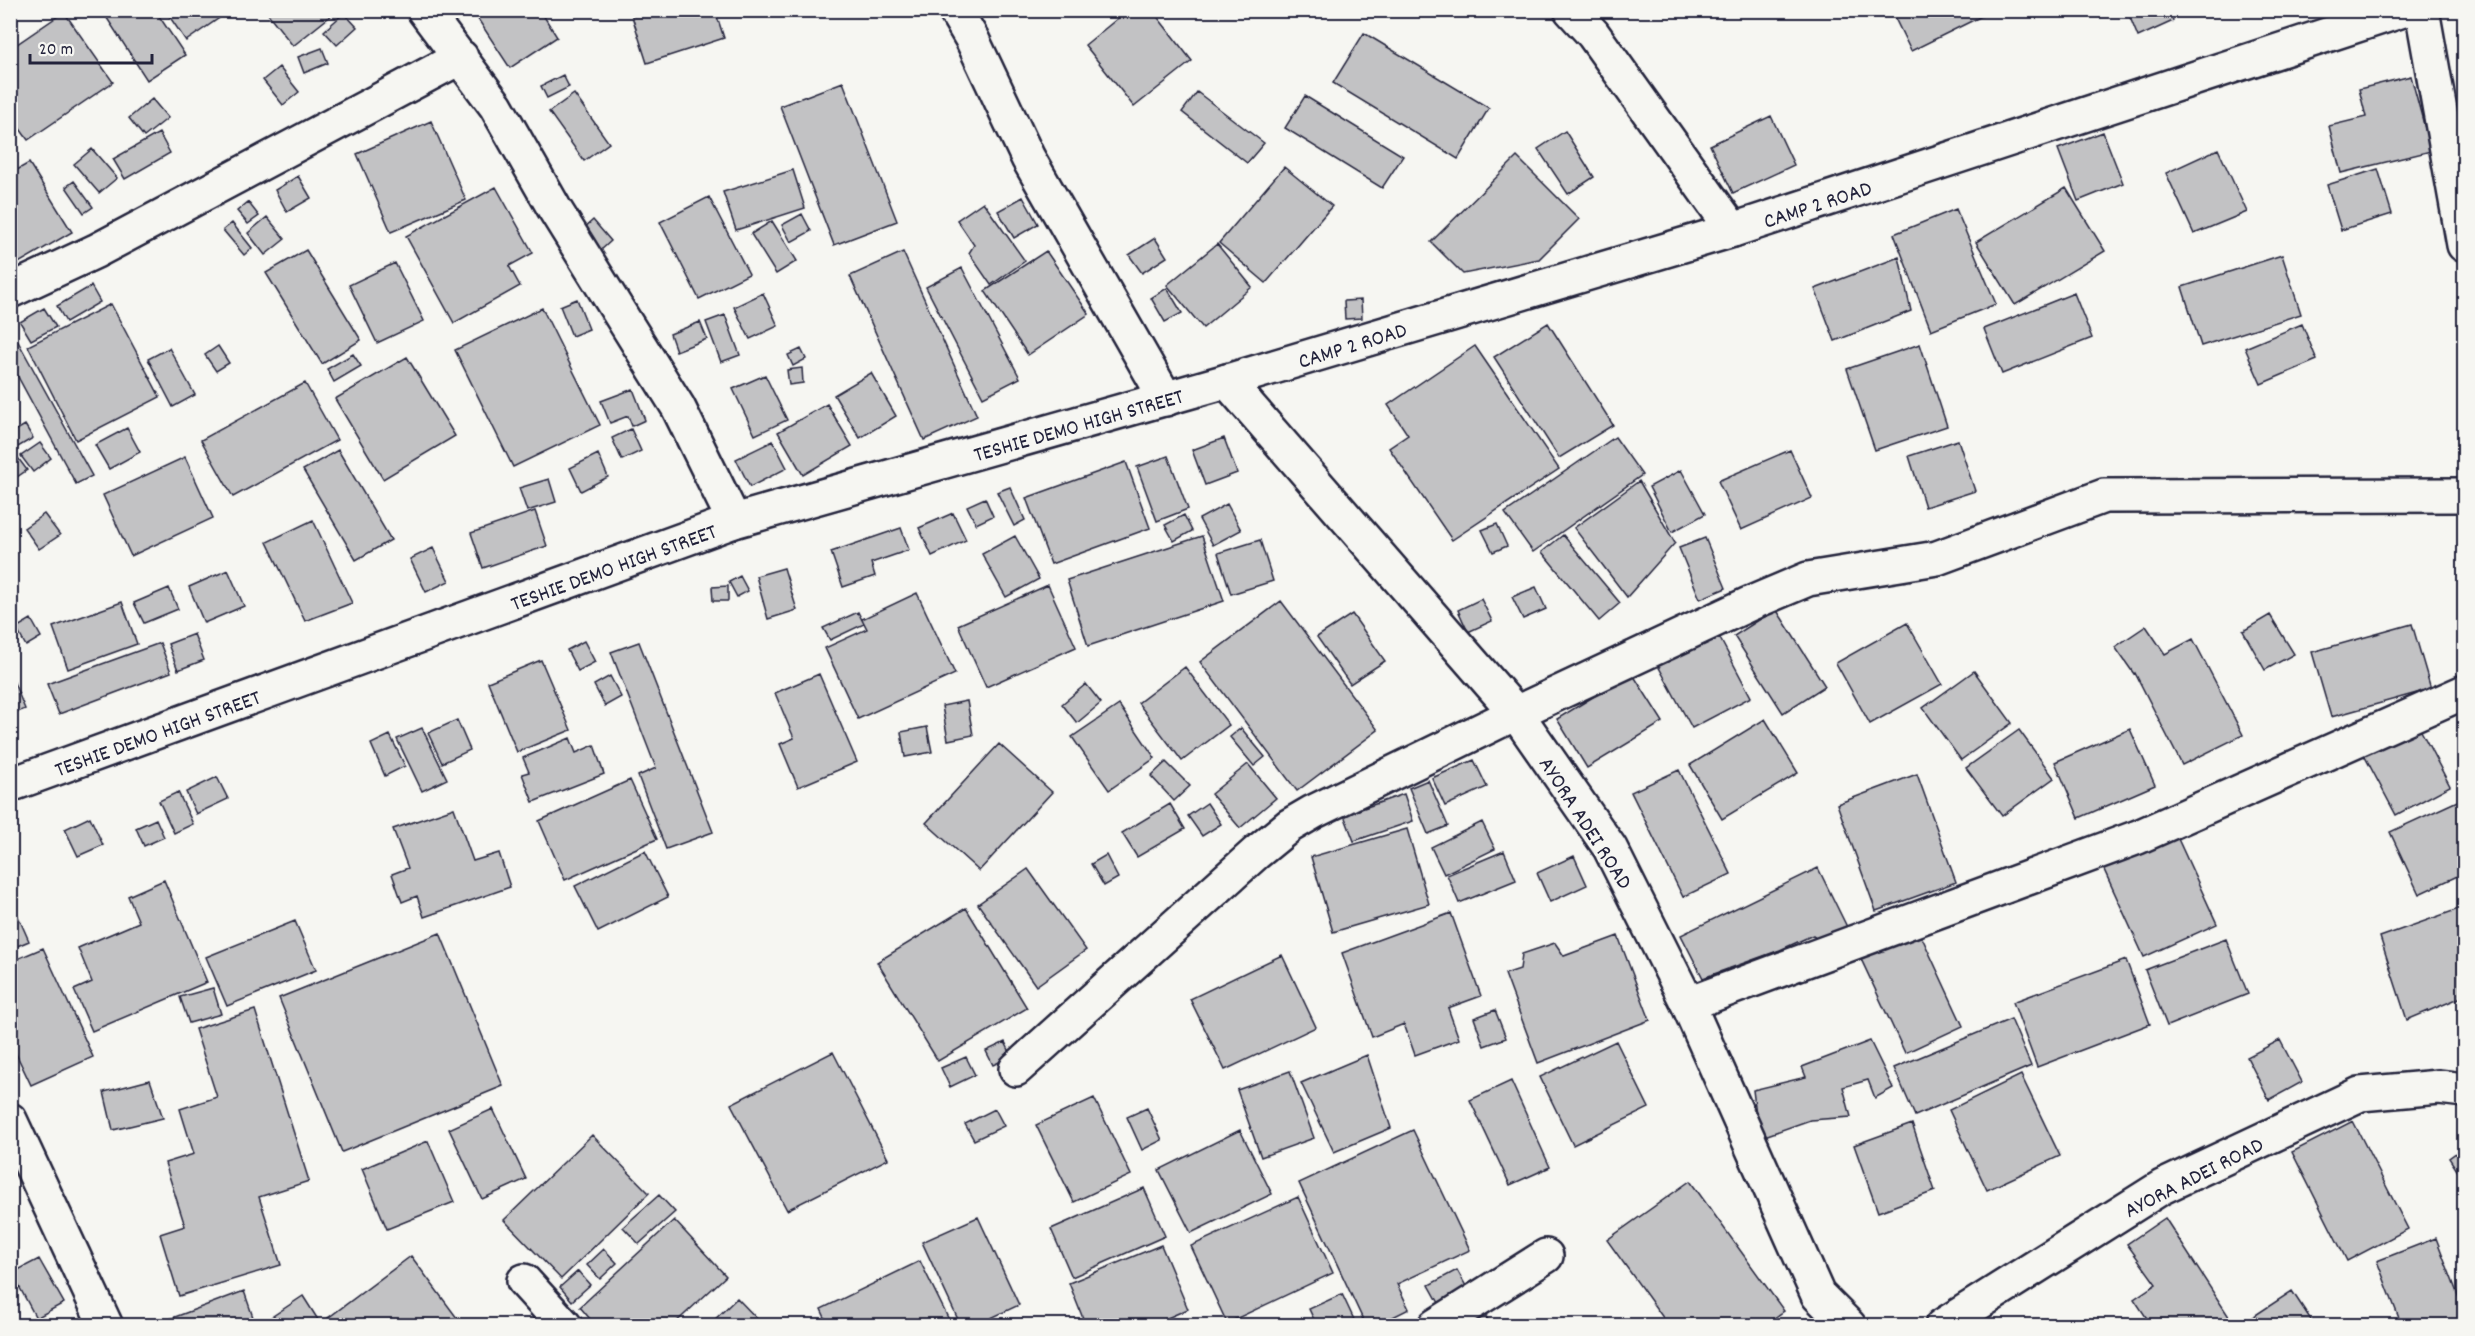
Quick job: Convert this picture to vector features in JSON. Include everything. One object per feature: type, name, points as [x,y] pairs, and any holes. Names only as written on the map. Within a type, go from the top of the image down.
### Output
[{"type":"street","points":[[424,10],[496,106],[554,208],[678,407],[734,522]]},
{"type":"street","points":[[955,10],[993,81],[1028,158],[1166,399]]},
{"type":"street","points":[[1571,10],[1593,34],[1733,230]]},
{"type":"street","points":[[2422,10],[2464,245]]},
{"type":"street","name":"CAMP 2 ROAD","points":[[1227,381],[1733,230],[2392,12]]},
{"type":"street","points":[[10,291],[96,251],[461,57]]},
{"type":"street","name":"TESHIE DEMO HIGH STREET","points":[[10,785],[734,522],[1227,381]]},
{"type":"street","name":"AYORA ADEI ROAD","points":[[1227,381],[1516,713],[1610,848],[1688,1004],[1818,1295],[1849,1326]]},
{"type":"street","points":[[1016,1069],[1289,826],[1313,812],[1516,713],[1749,604],[1809,579],[1937,558],[2104,496],[2464,495]]},
{"type":"street","points":[[1688,1004],[2138,837],[2464,692]]},
{"type":"street","name":"AYORA ADEI ROAD","points":[[1942,1326],[2162,1187],[2360,1094],[2439,1088],[2464,1090]]},
{"type":"street","points":[[10,1120],[106,1326]]},
{"type":"street","points":[[1435,1326],[1546,1257]]},
{"type":"street","points":[[525,1281],[565,1326]]},
{"type":"building","points":[[106,10],[155,10],[185,55],[147,80],[103,12]]},
{"type":"building","points":[[165,10],[222,10],[225,14],[186,41]]},
{"type":"building","points":[[265,10],[338,10],[293,46]]},
{"type":"building","points":[[472,10],[540,10],[557,37],[510,68]]},
{"type":"building","points":[[630,10],[715,10],[724,38],[647,63]]},
{"type":"building","points":[[1128,10],[1152,10],[1192,61],[1134,107],[1085,45]]},
{"type":"building","points":[[1891,10],[1994,10],[1911,51]]},
{"type":"building","points":[[2127,10],[2169,10],[2173,21],[2138,37]]},
{"type":"building","points":[[64,12],[113,82],[28,140],[10,115],[10,49]]},
{"type":"building","points":[[344,13],[357,27],[337,45],[324,31]]},
{"type":"building","points":[[1364,33],[1489,108],[1458,159],[1333,83]]},
{"type":"building","points":[[322,48],[328,63],[304,73],[298,57]]},
{"type":"building","points":[[279,67],[299,92],[283,105],[263,80]]},
{"type":"building","points":[[563,75],[569,87],[547,98],[541,86]]},
{"type":"building","points":[[2411,76],[2431,151],[2341,173],[2329,126],[2366,117],[2359,89]]},
{"type":"building","points":[[843,82],[897,221],[834,245],[780,106]]},
{"type":"building","points":[[1197,92],[1264,143],[1247,163],[1182,112]]},
{"type":"building","points":[[574,94],[609,143],[584,161],[549,112]]},
{"type":"building","points":[[1305,96],[1403,156],[1382,188],[1285,128]]},
{"type":"building","points":[[152,99],[168,118],[144,137],[129,118]]},
{"type":"building","points":[[1771,116],[1794,165],[1733,193],[1710,145]]},
{"type":"building","points":[[431,121],[466,200],[391,232],[357,154]]},
{"type":"building","points":[[1565,131],[1594,177],[1568,194],[1538,149]]},
{"type":"building","points":[[2103,132],[2123,183],[2078,201],[2058,149]]},
{"type":"building","points":[[159,133],[170,153],[125,179],[113,159]]},
{"type":"building","points":[[92,149],[117,178],[99,193],[74,164]]},
{"type":"building","points":[[2218,149],[2247,212],[2194,234],[2166,173]]},
{"type":"building","points":[[1517,157],[1579,219],[1539,259],[1463,274],[1431,242]]},
{"type":"building","points":[[29,163],[72,232],[10,268],[10,174]]},
{"type":"building","points":[[1284,167],[1332,206],[1266,283],[1219,243]]},
{"type":"building","points":[[2378,169],[2392,214],[2341,230],[2327,185]]},
{"type":"building","points":[[793,170],[805,208],[736,230],[723,192]]},
{"type":"building","points":[[298,176],[311,198],[287,212],[275,190]]},
{"type":"building","points":[[74,181],[93,207],[84,213],[66,187]]},
{"type":"building","points":[[496,187],[533,253],[509,266],[520,286],[454,323],[406,236]]},
{"type":"building","points":[[2066,188],[2105,251],[2015,305],[1976,242]]},
{"type":"building","points":[[709,197],[749,274],[699,299],[660,222]]},
{"type":"building","points":[[1023,197],[1038,224],[1014,238],[998,211]]},
{"type":"building","points":[[248,202],[259,216],[248,224],[237,211]]},
{"type":"building","points":[[983,202],[1025,261],[991,285],[969,253],[974,245],[957,220]]},
{"type":"building","points":[[1956,209],[1996,304],[1931,330],[1894,234]]},
{"type":"building","points":[[802,214],[811,231],[791,242],[782,225]]},
{"type":"building","points":[[267,217],[285,239],[265,255],[248,233]]},
{"type":"building","points":[[593,220],[611,241],[600,251],[582,230]]},
{"type":"building","points":[[772,221],[797,261],[776,274],[751,234]]},
{"type":"building","points":[[232,223],[252,248],[244,255],[223,230]]},
{"type":"building","points":[[1155,238],[1167,257],[1142,273],[1129,255]]},
{"type":"building","points":[[1217,244],[1252,287],[1203,328],[1167,285]]},
{"type":"building","points":[[306,250],[361,340],[322,364],[266,273]]},
{"type":"building","points":[[1046,251],[1089,314],[1028,355],[985,291]]},
{"type":"building","points":[[903,252],[977,416],[924,440],[850,276]]},
{"type":"building","points":[[2282,255],[2301,314],[2201,346],[2182,287]]},
{"type":"building","points":[[1899,257],[1911,311],[1835,341],[1815,289]]},
{"type":"building","points":[[395,263],[424,321],[377,343],[349,285]]},
{"type":"building","points":[[962,268],[1020,378],[983,397],[926,287]]},
{"type":"building","points":[[91,286],[100,302],[66,322],[57,306]]},
{"type":"building","points":[[1167,288],[1182,313],[1165,322],[1151,298]]},
{"type":"building","points":[[763,293],[778,326],[750,339],[734,307]]},
{"type":"building","points":[[2074,293],[2092,338],[2002,374],[1984,329]]},
{"type":"building","points":[[577,299],[589,329],[572,336],[560,306]]},
{"type":"building","points":[[1361,300],[1362,318],[1345,319],[1344,301]]},
{"type":"building","points":[[111,304],[160,397],[76,440],[28,346]]},
{"type":"building","points":[[44,308],[56,327],[31,340],[20,322]]},
{"type":"building","points":[[542,308],[600,425],[513,467],[455,350]]},
{"type":"building","points":[[725,315],[740,355],[721,362],[706,322]]},
{"type":"building","points":[[700,322],[707,339],[676,351],[670,334]]},
{"type":"building","points":[[1548,323],[1613,425],[1559,458],[1494,357]]},
{"type":"building","points":[[2302,324],[2317,360],[2261,384],[2245,348]]},
{"type":"building","points":[[10,327],[92,476],[76,484],[10,362]]},
{"type":"building","points":[[1920,344],[1947,426],[1875,450],[1847,369]]},
{"type":"building","points":[[218,346],[229,363],[216,371],[205,355]]},
{"type":"building","points":[[1475,346],[1559,469],[1452,540],[1389,448],[1408,435],[1388,405]]},
{"type":"building","points":[[169,348],[195,395],[173,407],[148,359]]},
{"type":"building","points":[[801,349],[806,359],[793,366],[788,355]]},
{"type":"building","points":[[353,354],[361,366],[334,382],[327,369]]},
{"type":"building","points":[[407,357],[455,436],[383,479],[335,399]]},
{"type":"building","points":[[802,368],[803,383],[789,385],[787,370]]},
{"type":"building","points":[[871,373],[896,416],[860,438],[834,395]]},
{"type":"building","points":[[765,375],[787,420],[755,435],[733,389]]},
{"type":"building","points":[[305,383],[337,440],[233,497],[201,440]]},
{"type":"building","points":[[633,389],[645,420],[632,426],[628,416],[610,423],[601,401]]},
{"type":"building","points":[[827,404],[852,446],[803,475],[778,432]]},
{"type":"building","points":[[25,425],[33,438],[18,447],[10,434]]},
{"type":"building","points":[[127,428],[140,452],[109,469],[95,445]]},
{"type":"building","points":[[631,429],[641,451],[622,460],[612,438]]},
{"type":"building","points":[[1615,437],[1642,475],[1533,552],[1505,513]]},
{"type":"building","points":[[1224,438],[1237,473],[1205,485],[1192,450]]},
{"type":"building","points":[[1958,440],[1975,491],[1925,507],[1909,456]]},
{"type":"building","points":[[773,441],[787,468],[750,487],[736,459]]},
{"type":"building","points":[[40,443],[51,458],[33,472],[21,456]]},
{"type":"building","points":[[338,450],[391,540],[356,560],[303,470]]},
{"type":"building","points":[[1790,450],[1812,498],[1741,530],[1718,481]]},
{"type":"building","points":[[15,454],[27,470],[14,479],[10,475],[10,457]]},
{"type":"building","points":[[598,454],[608,477],[581,491],[570,468]]},
{"type":"building","points":[[1168,456],[1188,509],[1157,521],[1137,467]]},
{"type":"building","points":[[185,457],[213,518],[131,556],[103,495]]},
{"type":"building","points":[[1126,462],[1150,528],[1051,564],[1026,498]]},
{"type":"building","points":[[1681,470],[1705,514],[1672,532],[1649,487]]},
{"type":"building","points":[[549,479],[556,502],[527,511],[519,488]]},
{"type":"building","points":[[1639,481],[1675,543],[1627,597],[1574,528]]},
{"type":"building","points":[[1010,487],[1025,520],[1014,526],[997,492]]},
{"type":"building","points":[[985,498],[993,516],[976,524],[967,506]]},
{"type":"building","points":[[1227,504],[1241,530],[1213,545],[1199,519]]},
{"type":"building","points":[[535,511],[547,546],[483,568],[471,533]]},
{"type":"building","points":[[953,513],[966,540],[932,556],[919,528]]},
{"type":"building","points":[[44,514],[60,535],[39,549],[24,528]]},
{"type":"building","points":[[1184,515],[1192,531],[1174,541],[1165,525]]},
{"type":"building","points":[[313,520],[352,603],[305,621],[267,542]]},
{"type":"building","points":[[1497,524],[1507,546],[1493,552],[1482,530]]},
{"type":"building","points":[[901,528],[909,550],[871,563],[875,576],[843,587],[831,552]]},
{"type":"building","points":[[1563,535],[1620,603],[1599,621],[1542,552]]},
{"type":"building","points":[[1015,536],[1039,579],[1006,597],[982,554]]},
{"type":"building","points":[[1202,536],[1224,601],[1088,646],[1067,580]]},
{"type":"building","points":[[1705,538],[1726,588],[1700,599],[1679,548]]},
{"type":"building","points":[[1260,540],[1273,581],[1231,594],[1218,553]]},
{"type":"building","points":[[433,548],[449,581],[426,592],[410,559]]},
{"type":"building","points":[[784,568],[797,610],[768,619],[756,576]]},
{"type":"building","points":[[228,570],[244,606],[204,623],[189,587]]},
{"type":"building","points":[[740,576],[748,591],[737,597],[729,582]]},
{"type":"building","points":[[10,583],[17,595],[10,599]]},
{"type":"building","points":[[1048,585],[1076,647],[986,687],[958,625]]},
{"type":"building","points":[[728,586],[728,601],[713,601],[712,587]]},
{"type":"building","points":[[1536,587],[1546,609],[1523,619],[1512,597]]},
{"type":"building","points":[[169,588],[178,609],[144,623],[134,603]]},
{"type":"building","points":[[917,593],[955,674],[858,719],[825,648],[867,629],[862,619]]},
{"type":"building","points":[[1481,599],[1492,621],[1468,632],[1458,610]]},
{"type":"building","points":[[1281,601],[1378,730],[1297,791],[1200,662]]},
{"type":"building","points":[[122,602],[137,644],[68,669],[53,627]]},
{"type":"building","points":[[1776,609],[1825,686],[1783,713],[1734,636]]},
{"type":"building","points":[[858,612],[864,624],[830,640],[823,628]]},
{"type":"building","points":[[1352,614],[1385,661],[1350,684],[1317,637]]},
{"type":"building","points":[[2270,615],[2294,654],[2265,670],[2243,631]]},
{"type":"building","points":[[31,619],[41,637],[26,646],[16,628]]},
{"type":"building","points":[[1907,623],[1942,684],[1870,724],[1836,663]]},
{"type":"building","points":[[2412,624],[2431,689],[2331,717],[2312,652]]},
{"type":"building","points":[[2146,626],[2165,654],[2193,639],[2243,735],[2182,765],[2135,673],[2115,647]]},
{"type":"building","points":[[1716,631],[1751,697],[1692,728],[1656,662]]},
{"type":"building","points":[[194,634],[204,660],[178,670],[168,644]]},
{"type":"building","points":[[584,641],[595,662],[578,671],[567,650]]},
{"type":"building","points":[[639,642],[713,832],[666,849],[638,776],[656,768],[611,652]]},
{"type":"building","points":[[160,643],[171,672],[59,714],[47,684]]},
{"type":"building","points":[[541,660],[571,730],[517,752],[488,682]]},
{"type":"building","points":[[1185,667],[1229,725],[1182,761],[1138,703]]},
{"type":"building","points":[[1974,671],[2012,723],[1961,760],[1923,708]]},
{"type":"building","points":[[10,673],[25,709],[10,715]]},
{"type":"building","points":[[1632,673],[1663,722],[1587,768],[1557,719]]},
{"type":"building","points":[[819,674],[857,762],[798,787],[780,744],[794,738],[775,693]]},
{"type":"building","points":[[610,676],[621,697],[605,706],[594,685]]},
{"type":"building","points":[[1086,684],[1101,703],[1077,723],[1062,704]]},
{"type":"building","points":[[967,701],[973,735],[948,740],[942,706]]},
{"type":"building","points":[[1119,705],[1155,758],[1109,790],[1072,737]]},
{"type":"building","points":[[1765,719],[1798,773],[1722,819],[1690,765]]},
{"type":"building","points":[[457,720],[470,750],[442,763],[428,733]]},
{"type":"building","points":[[927,727],[932,752],[905,757],[901,732]]},
{"type":"building","points":[[2419,727],[2450,786],[2396,815],[2364,755]]},
{"type":"building","points":[[422,728],[447,779],[422,791],[397,739]]},
{"type":"building","points":[[1241,728],[1265,757],[1254,766],[1230,737]]},
{"type":"building","points":[[2130,729],[2155,785],[2079,818],[2055,762]]},
{"type":"building","points":[[2019,730],[2054,778],[2002,816],[1966,768]]},
{"type":"building","points":[[390,735],[405,766],[385,776],[371,744]]},
{"type":"building","points":[[570,738],[576,753],[594,745],[604,774],[533,802],[522,774],[529,772],[523,758]]},
{"type":"building","points":[[999,744],[1052,792],[979,871],[926,823]]},
{"type":"building","points":[[1474,760],[1487,787],[1445,806],[1432,778]]},
{"type":"building","points":[[1166,762],[1190,786],[1174,801],[1151,776]]},
{"type":"building","points":[[1248,764],[1276,798],[1240,828],[1211,794]]},
{"type":"building","points":[[1679,770],[1731,874],[1683,897],[1631,792]]},
{"type":"building","points":[[1917,774],[1956,882],[1876,911],[1837,804]]},
{"type":"building","points":[[217,777],[228,799],[196,814],[186,792]]},
{"type":"building","points":[[630,780],[657,839],[565,880],[539,821]]},
{"type":"building","points":[[1428,780],[1448,826],[1428,834],[1409,788]]},
{"type":"building","points":[[178,792],[193,824],[174,833],[159,801]]},
{"type":"building","points":[[1404,794],[1413,821],[1354,841],[1344,815]]},
{"type":"building","points":[[2464,798],[2464,873],[2419,894],[2390,832]]},
{"type":"building","points":[[1207,803],[1221,824],[1202,836],[1188,816]]},
{"type":"building","points":[[1170,804],[1185,829],[1137,857],[1122,833]]},
{"type":"building","points":[[454,808],[473,861],[499,853],[510,887],[424,917],[417,896],[402,902],[392,874],[408,868],[393,829]]},
{"type":"building","points":[[90,817],[103,845],[78,856],[65,829]]},
{"type":"building","points":[[156,819],[164,837],[144,846],[136,828]]},
{"type":"building","points":[[1482,822],[1495,849],[1444,874],[1431,847]]},
{"type":"building","points":[[2173,828],[2217,924],[2144,957],[2100,861]]},
{"type":"building","points":[[1407,829],[1429,904],[1333,932],[1311,857]]},
{"type":"building","points":[[645,851],[668,897],[598,932],[575,886]]},
{"type":"building","points":[[1504,851],[1516,880],[1459,903],[1447,875]]},
{"type":"building","points":[[1106,855],[1118,878],[1104,886],[1091,864]]},
{"type":"building","points":[[1574,856],[1587,885],[1550,902],[1537,873]]},
{"type":"building","points":[[1818,868],[1849,931],[1818,942],[1813,935],[1780,950],[1703,978],[1681,935]]},
{"type":"building","points":[[1028,869],[1086,950],[1036,986],[978,904]]},
{"type":"building","points":[[164,880],[207,982],[92,1031],[74,990],[92,982],[78,948],[139,922],[128,896]]},
{"type":"building","points":[[10,898],[29,941],[10,949]]},
{"type":"building","points":[[2464,907],[2464,996],[2407,1020],[2380,937]]},
{"type":"building","points":[[966,908],[1027,1008],[938,1061],[877,962]]},
{"type":"building","points":[[1451,913],[1481,996],[1448,1008],[1459,1039],[1415,1055],[1404,1024],[1372,1037],[1342,953]]},
{"type":"building","points":[[295,921],[316,970],[227,1006],[206,957]]},
{"type":"building","points":[[1919,931],[1963,1026],[1905,1053],[1861,959]]},
{"type":"building","points":[[440,933],[503,1086],[342,1152],[279,998]]},
{"type":"building","points":[[1618,936],[1650,1020],[1538,1063],[1505,974],[1520,969],[1522,954],[1555,943],[1564,956]]},
{"type":"building","points":[[2226,939],[2248,994],[2167,1026],[2145,970]]},
{"type":"building","points":[[43,948],[93,1057],[31,1085],[10,1041],[10,962]]},
{"type":"building","points":[[1282,955],[1316,1027],[1225,1070],[1190,999]]},
{"type":"building","points":[[2126,960],[2150,1024],[2037,1067],[2013,1002]]},
{"type":"building","points":[[213,988],[221,1014],[189,1023],[180,997]]},
{"type":"building","points":[[255,1010],[309,1181],[259,1197],[281,1265],[179,1296],[160,1234],[185,1226],[165,1163],[194,1154],[180,1109],[217,1097],[195,1029]]},
{"type":"building","points":[[1495,1010],[1506,1038],[1484,1046],[1474,1018]]},
{"type":"building","points":[[2011,1019],[2031,1066],[1915,1116],[1894,1068]]},
{"type":"building","points":[[2280,1040],[2302,1082],[2269,1100],[2247,1057]]},
{"type":"building","points":[[1616,1041],[1649,1108],[1573,1145],[1540,1077]]},
{"type":"building","points":[[1870,1041],[1893,1088],[1875,1098],[1868,1080],[1843,1087],[1851,1117],[1810,1120],[1759,1138],[1753,1090],[1806,1077],[1802,1067]]},
{"type":"building","points":[[1005,1042],[1012,1056],[993,1065],[986,1051]]},
{"type":"building","points":[[833,1052],[888,1159],[787,1210],[731,1104]]},
{"type":"building","points":[[1367,1055],[1391,1128],[1334,1152],[1301,1083]]},
{"type":"building","points":[[966,1057],[975,1075],[950,1087],[941,1068]]},
{"type":"building","points":[[1290,1071],[1314,1138],[1261,1157],[1237,1090]]},
{"type":"building","points":[[2021,1075],[2060,1156],[1987,1190],[1949,1110]]},
{"type":"building","points":[[150,1080],[163,1118],[113,1130],[104,1092]]},
{"type":"building","points":[[1511,1081],[1550,1167],[1510,1185],[1470,1100]]},
{"type":"building","points":[[1094,1098],[1131,1175],[1074,1202],[1036,1125]]},
{"type":"building","points":[[1147,1108],[1162,1140],[1142,1150],[1127,1117]]},
{"type":"building","points":[[493,1109],[526,1179],[482,1199],[449,1129]]},
{"type":"building","points":[[995,1109],[1004,1126],[974,1140],[965,1124]]},
{"type":"building","points":[[2353,1121],[2408,1229],[2347,1261],[2292,1152]]},
{"type":"building","points":[[1912,1124],[1935,1191],[1878,1212],[1854,1145]]},
{"type":"building","points":[[1240,1130],[1272,1194],[1191,1233],[1159,1170]]},
{"type":"building","points":[[1413,1130],[1470,1250],[1397,1284],[1409,1309],[1375,1326],[1366,1326],[1299,1183]]},
{"type":"building","points":[[592,1135],[649,1193],[561,1279],[504,1220]]},
{"type":"building","points":[[428,1141],[454,1202],[387,1229],[362,1169]]},
{"type":"building","points":[[2464,1147],[2464,1181],[2449,1158]]},
{"type":"building","points":[[1690,1181],[1784,1311],[1763,1326],[1669,1326],[1607,1240]]},
{"type":"building","points":[[1144,1188],[1165,1236],[1072,1277],[1051,1229]]},
{"type":"building","points":[[659,1195],[675,1212],[639,1244],[623,1227]]},
{"type":"building","points":[[1298,1197],[1333,1273],[1227,1323],[1191,1246]]},
{"type":"building","points":[[978,1217],[1019,1305],[974,1326],[961,1326],[922,1242]]},
{"type":"building","points":[[2165,1218],[2235,1326],[2152,1326],[2134,1299],[2156,1284],[2127,1244]]},
{"type":"building","points":[[674,1220],[726,1276],[672,1326],[596,1326],[580,1307]]},
{"type":"building","points":[[2436,1238],[2464,1311],[2464,1318],[2446,1326],[2402,1326],[2377,1261]]},
{"type":"building","points":[[1161,1245],[1188,1309],[1149,1326],[1086,1326],[1069,1283]]},
{"type":"building","points":[[604,1249],[617,1263],[600,1279],[587,1265]]},
{"type":"building","points":[[411,1256],[463,1326],[333,1326],[328,1318]]},
{"type":"building","points":[[39,1259],[64,1303],[36,1318],[12,1273]]},
{"type":"building","points":[[920,1261],[952,1326],[829,1326],[821,1309]]},
{"type":"building","points":[[1457,1270],[1467,1288],[1439,1303],[1429,1285]]},
{"type":"building","points":[[578,1271],[590,1285],[572,1301],[560,1287]]},
{"type":"building","points":[[244,1291],[256,1326],[151,1326]]},
{"type":"building","points":[[2292,1291],[2315,1326],[2256,1326],[2251,1318]]},
{"type":"building","points":[[1342,1294],[1357,1326],[1317,1326],[1309,1309]]},
{"type":"building","points":[[303,1296],[322,1326],[258,1326]]},
{"type":"building","points":[[737,1298],[764,1326],[708,1326]]},
{"type":"building","points":[[1483,1312],[1492,1326],[1462,1326]]}]
